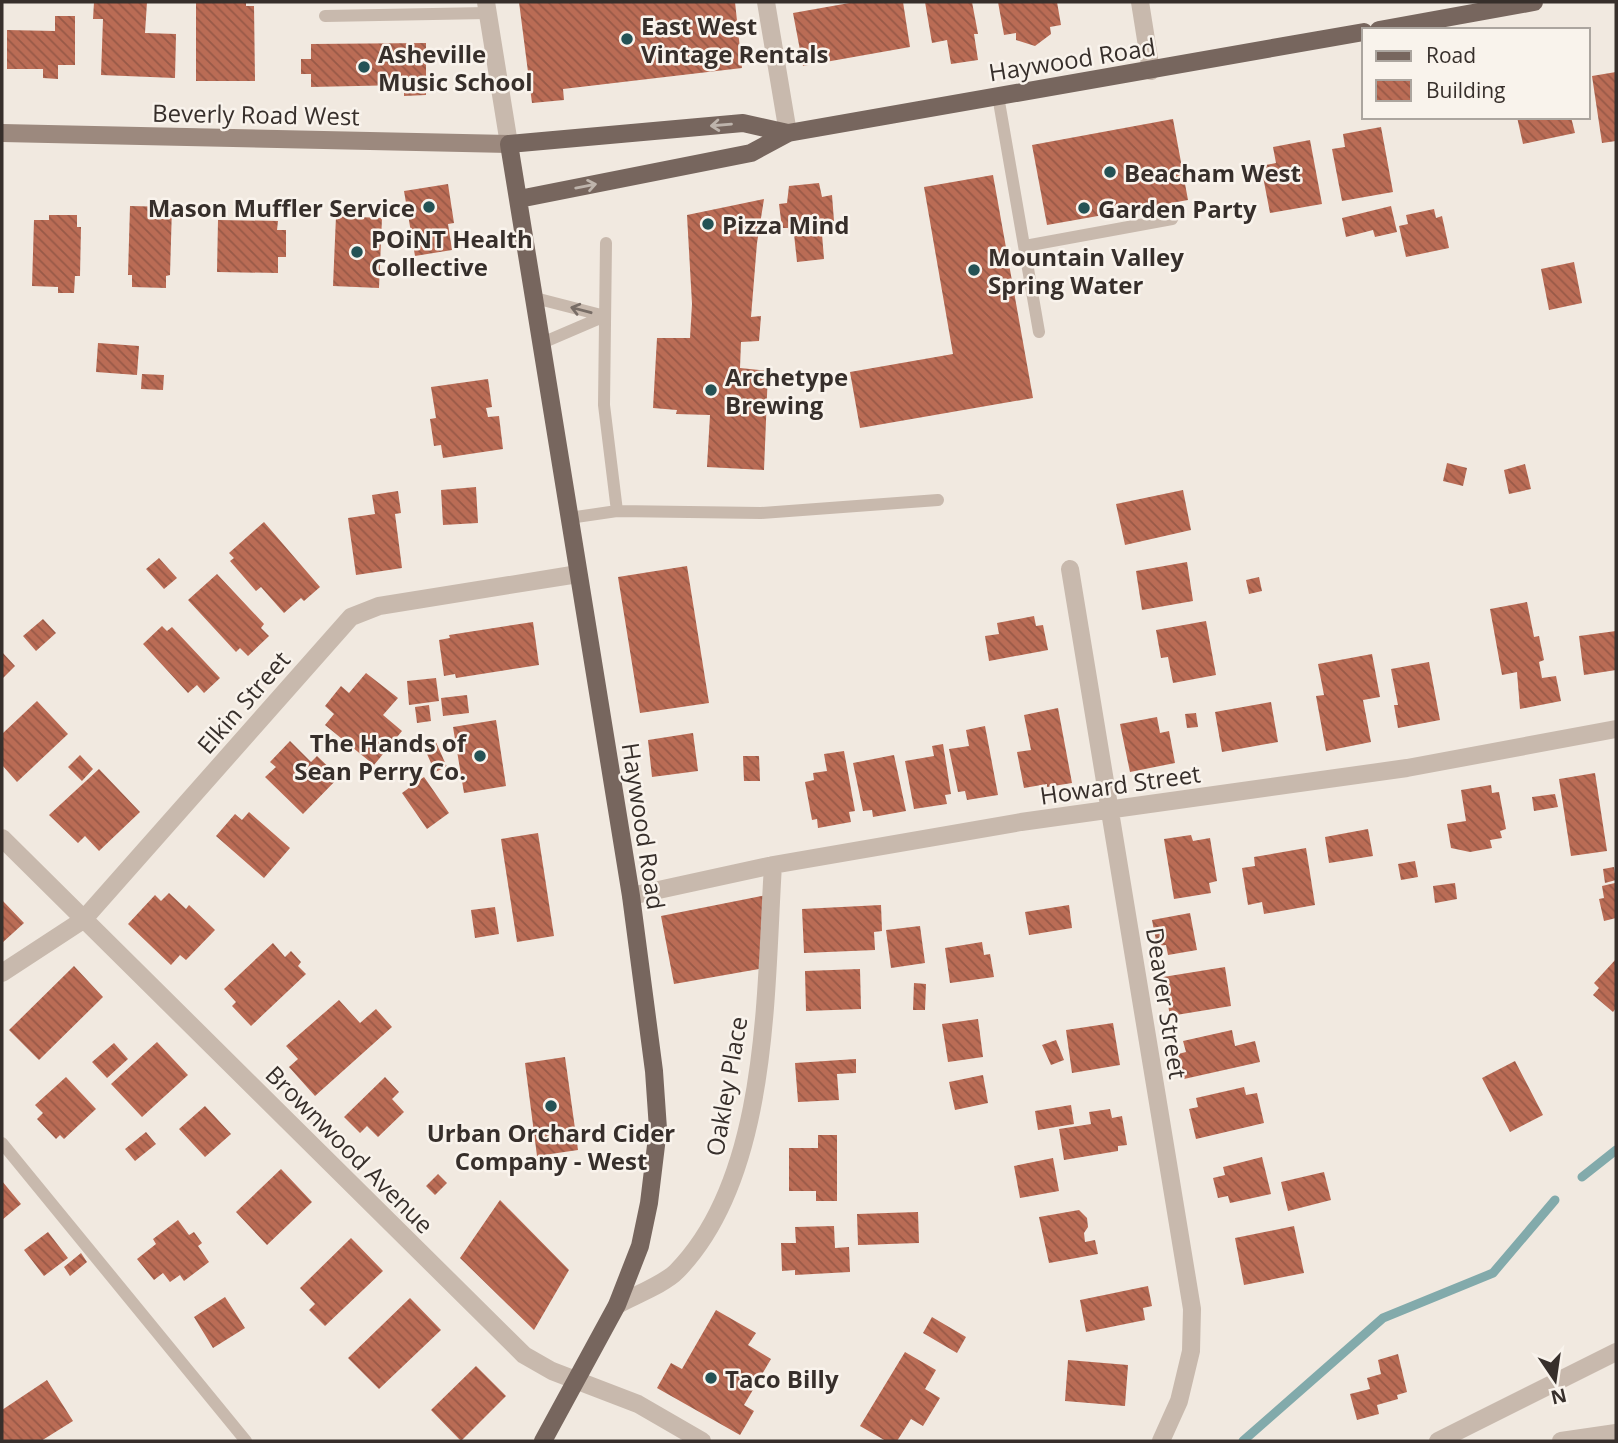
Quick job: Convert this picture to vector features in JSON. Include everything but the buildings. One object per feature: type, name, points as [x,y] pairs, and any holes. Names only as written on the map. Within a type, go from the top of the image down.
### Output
[{"type":"main road","points":[[1390,28],[1534,2]]},
{"type":"main road","name":"Haywood Road","points":[[519,199],[751,153],[788,133],[1362,33]]},
{"type":"main road","name":"Haywood Road","points":[[542,1441],[617,1305],[639,1246],[649,1203],[658,1129],[654,1071],[631,896],[509,144],[743,124],[788,133]]},
{"type":"street","points":[[766,2],[788,133]]},
{"type":"street","points":[[1140,2],[1151,71]]},
{"type":"street","points":[[486,8],[509,144]]},
{"type":"street","name":"Beverly Road West","points":[[2,133],[509,144]]},
{"type":"street","name":"Deaver Street","points":[[1070,569],[1192,1309],[1191,1351],[1179,1401],[1161,1441]]},
{"type":"street","name":"Elkin Street","points":[[2,973],[83,920],[351,617],[379,606],[578,574]]},
{"type":"street","name":"Howard Street","points":[[631,896],[773,865],[1021,822],[1407,768],[1616,729]]},
{"type":"street","name":"Brownwood Avenue","points":[[2,838],[523,1355],[552,1371],[638,1404],[702,1441]]},
{"type":"street","name":"Oakley Place","points":[[617,1305],[675,1274],[707,1235],[728,1191],[741,1155],[763,1032],[773,865]]},
{"type":"street","points":[[1438,1441],[1616,1352]]},
{"type":"street","points":[[1561,1441],[1616,1433]]},
{"type":"lane","points":[[325,16],[486,8]]},
{"type":"lane","points":[[998,96],[1039,332]]},
{"type":"lane","points":[[1025,246],[1172,219]]},
{"type":"lane","points":[[606,243],[604,405],[617,511]]},
{"type":"lane","points":[[535,298],[605,316]]},
{"type":"lane","points":[[542,343],[605,316]]},
{"type":"lane","points":[[569,518],[617,511],[761,513],[938,500]]},
{"type":"lane","points":[[2,1143],[246,1441]]},
{"type":"waterway","points":[[1582,1177],[1616,1150]]},
{"type":"waterway","points":[[1243,1441],[1383,1318],[1493,1273],[1555,1200]]},
{"type":"place","name":"East West Vintage Rentals","points":[[627,39]]},
{"type":"place","name":"Asheville Music School","points":[[364,67]]},
{"type":"place","name":"Beacham West","points":[[1110,172]]},
{"type":"place","name":"Mason Muffler Service","points":[[429,207]]},
{"type":"place","name":"Garden Party","points":[[1084,208]]},
{"type":"place","name":"Pizza Mind","points":[[708,224]]},
{"type":"place","name":"POiNT Health Collective","points":[[357,252]]},
{"type":"place","name":"Mountain Valley Spring Water","points":[[974,270]]},
{"type":"place","name":"Archetype Brewing","points":[[711,390]]},
{"type":"place","name":"The Hands of Sean Perry Co.","points":[[480,756]]},
{"type":"place","name":"Urban Orchard Cider Company - West","points":[[551,1106]]},
{"type":"place","name":"Taco Billy","points":[[711,1378]]}]
